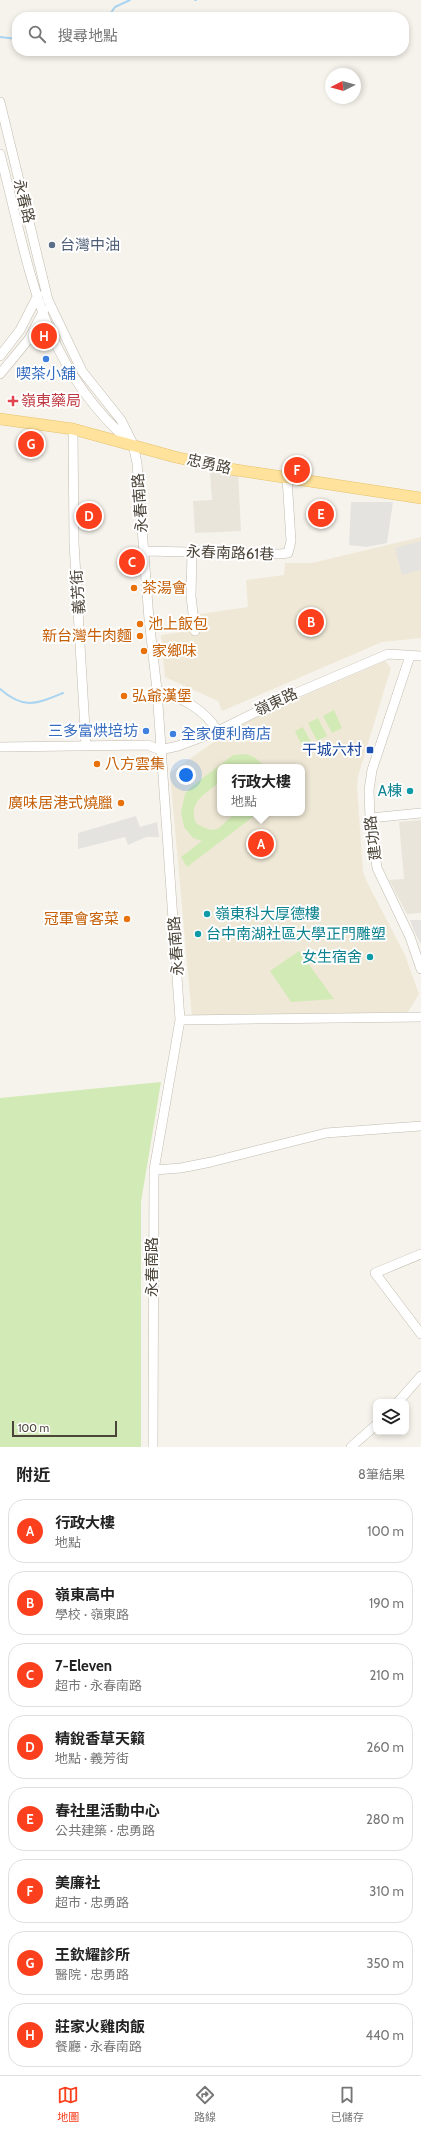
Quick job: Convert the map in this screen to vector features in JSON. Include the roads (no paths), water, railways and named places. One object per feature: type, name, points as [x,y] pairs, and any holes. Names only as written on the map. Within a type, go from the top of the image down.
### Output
[{"type":"main road","name":"忠勇路","points":[[0,419],[73,429],[133,444],[175,457],[230,469],[421,498]]},
{"type":"street","name":"永春路","points":[[0,102],[48,300]]},
{"type":"street","name":"永春路","points":[[0,154],[42,313]]},
{"type":"street","points":[[0,356],[20,330],[44,283]]},
{"type":"street","points":[[0,374],[28,339],[48,300]]},
{"type":"street","name":"永春南路","points":[[48,300],[82,371],[121,420],[133,444],[137,463],[149,619],[157,690],[180,1020],[154,1170],[152,1447]]},
{"type":"street","points":[[42,313],[57,350],[86,396],[108,424],[133,444]]},
{"type":"street","name":"義芳街","points":[[73,429],[74,543],[86,746]]},
{"type":"street","name":"永春南路61巷","points":[[144,551],[288,553],[291,541],[288,478]]},
{"type":"street","points":[[192,551],[191,596],[195,631]]},
{"type":"street","name":"嶺東路","points":[[0,747],[148,745],[160,750],[178,746],[218,731],[280,700],[388,654],[421,656]]},
{"type":"street","name":"建功路","points":[[410,656],[372,770],[369,790],[370,818],[377,868],[410,937],[421,968]]},
{"type":"street","points":[[157,690],[180,698],[198,708],[211,719],[218,731]]},
{"type":"street","points":[[370,818],[421,813]]},
{"type":"street","points":[[180,1020],[421,1017]]},
{"type":"street","points":[[154,1170],[181,1168],[211,1162],[326,1133],[421,1126]]},
{"type":"street","points":[[421,1254],[376,1273],[421,1334]]},
{"type":"street","points":[[401,1399],[421,1376]]},
{"type":"street","points":[[351,1447],[373,1428]]},
{"type":"waterway","points":[[112,12],[115,7],[130,0]]},
{"type":"waterway","points":[[0,37],[12,38]]},
{"type":"waterway","points":[[0,689],[8,696],[16,700],[30,703],[45,700],[63,693]]},
{"type":"place","name":"台灣中油","points":[[52,245]]},
{"type":"place","name":"莊家火雞肉飯","points":[[44,336]]},
{"type":"place","name":"喫茶小舖","points":[[46,359]]},
{"type":"place","name":"嶺東藥局","points":[[13,401]]},
{"type":"place","name":"王欽耀診所","points":[[31,444]]},
{"type":"place","name":"美廉社","points":[[297,470]]},
{"type":"place","name":"春社里活動中心","points":[[321,514]]},
{"type":"place","name":"精銳香草天籟","points":[[89,516]]},
{"type":"place","name":"7-Eleven","points":[[132,562]]},
{"type":"place","name":"茶湯會","points":[[134,588]]},
{"type":"place","name":"嶺東高中","points":[[311,622]]},
{"type":"place","name":"池上飯包","points":[[140,624]]},
{"type":"place","name":"新台灣牛肉麵","points":[[140,636]]},
{"type":"place","name":"家鄉味","points":[[144,651]]},
{"type":"place","name":"弘爺漢堡","points":[[124,696]]},
{"type":"place","name":"三多富烘培坊","points":[[146,731]]},
{"type":"place","name":"全家便利商店","points":[[173,734]]},
{"type":"place","name":"干城六村","points":[[370,750]]},
{"type":"place","name":"八方雲集","points":[[97,764]]},
{"type":"place","name":"A棟","points":[[410,791]]},
{"type":"place","name":"廣味居港式燒臘","points":[[121,803]]},
{"type":"place","name":"行政大樓","points":[[261,844]]},
{"type":"place","name":"嶺東科大厚德樓","points":[[207,914]]},
{"type":"place","name":"冠軍會客菜","points":[[127,919]]},
{"type":"place","name":"台中南湖社區大學正門雕塑","points":[[198,934]]},
{"type":"place","name":"女生宿舍","points":[[370,957]]}]
